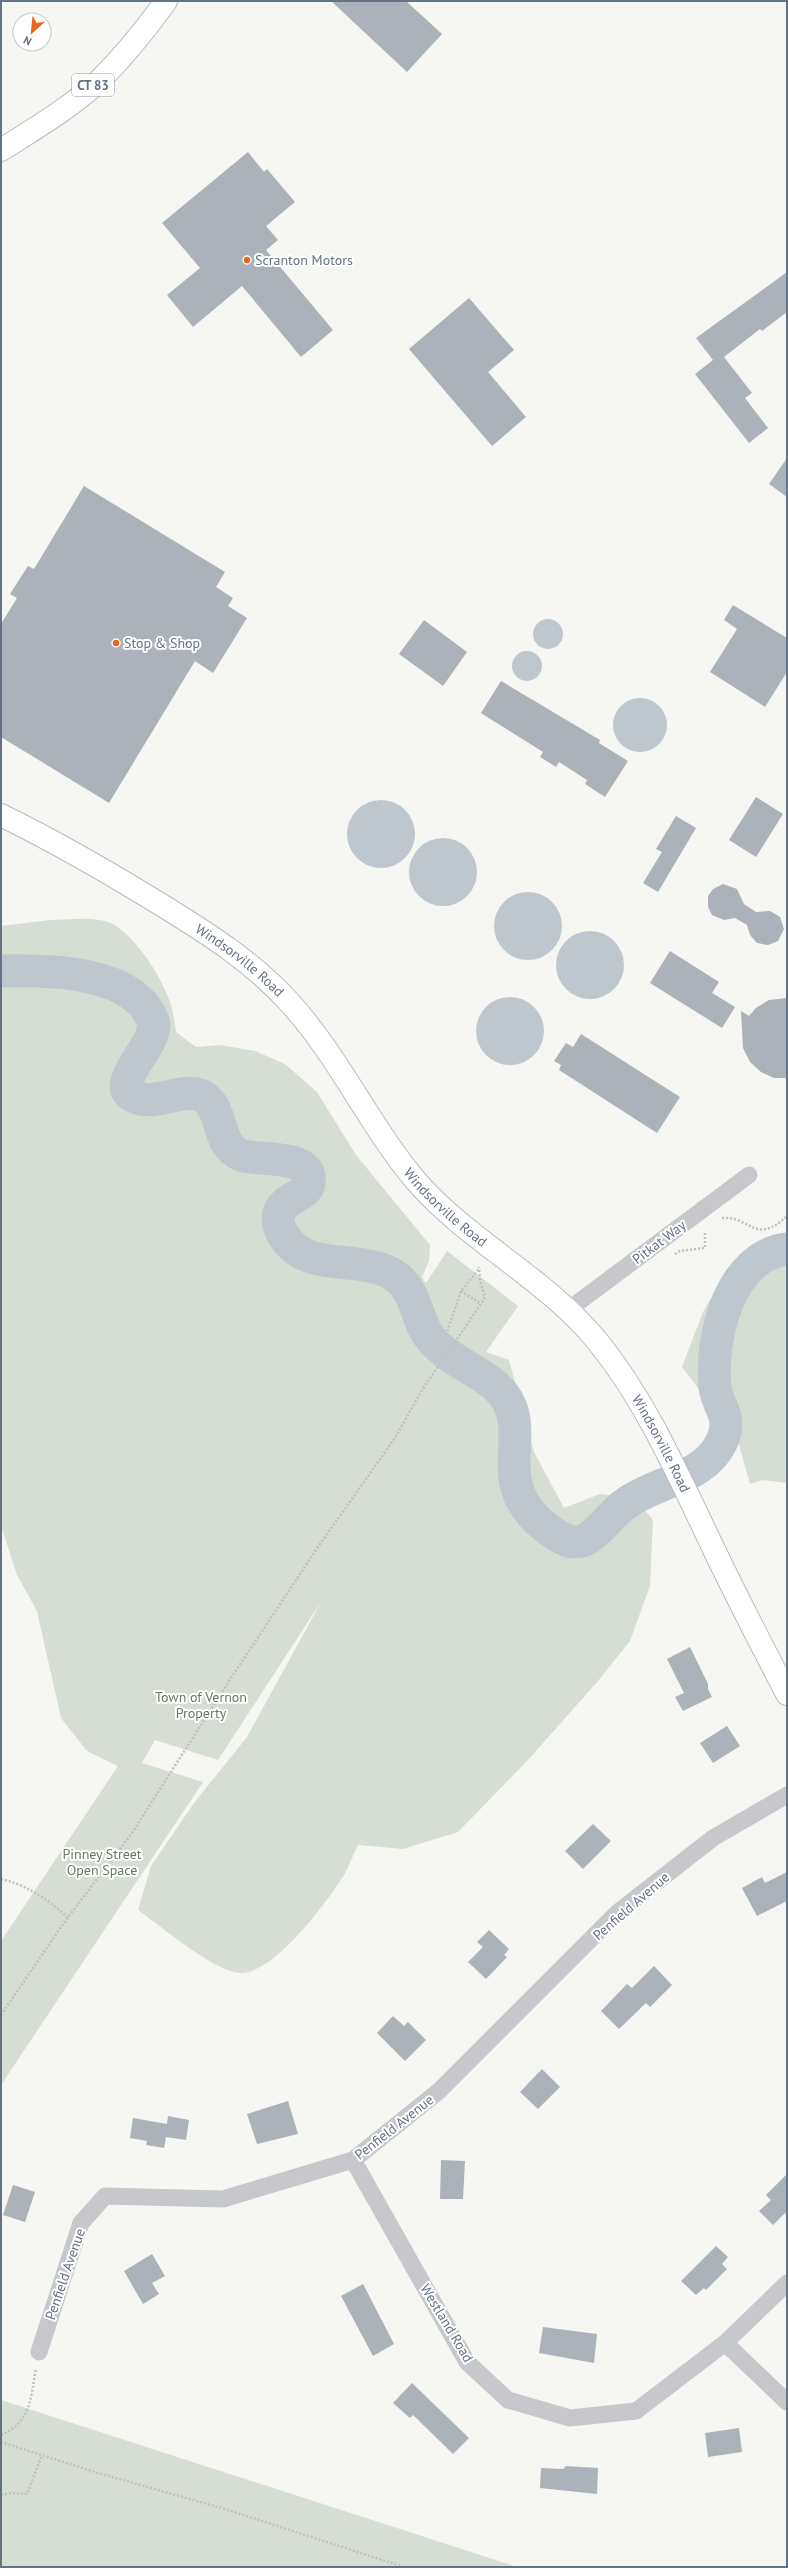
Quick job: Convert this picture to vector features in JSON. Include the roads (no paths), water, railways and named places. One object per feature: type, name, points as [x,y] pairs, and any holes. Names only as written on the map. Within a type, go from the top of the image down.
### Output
[{"type":"main road","name":"CT 83","points":[[1,150],[45,122],[98,81],[142,34],[166,1]]},
{"type":"main road","name":"Windsorville Road","points":[[1,815],[105,870],[223,942],[247,961],[290,1002],[327,1048],[399,1159],[418,1182],[448,1212],[568,1310],[597,1341],[625,1378],[670,1459],[787,1694]]},
{"type":"street","name":"Pitkat Way","points":[[568,1310],[749,1175]]},
{"type":"street","name":"Penfield Avenue","points":[[39,2352],[81,2223],[105,2196],[223,2199],[353,2160],[439,2092],[617,1913],[713,1838],[787,1796]]},
{"type":"street","name":"Westland Road","points":[[353,2160],[467,2362],[508,2400],[570,2418],[636,2411],[725,2343],[787,2283]]},
{"type":"street","points":[[725,2343],[787,2402]]},
{"type":"waterway","points":[[1,971],[41,971],[87,976],[128,992],[143,1004],[153,1021],[153,1030],[149,1041],[129,1075],[126,1085],[128,1093],[145,1100],[193,1093],[200,1095],[208,1100],[213,1107],[223,1135],[233,1150],[241,1155],[285,1160],[296,1163],[305,1168],[309,1176],[308,1187],[302,1193],[286,1203],[280,1210],[278,1222],[282,1233],[292,1246],[305,1255],[384,1270],[398,1278],[404,1284],[413,1299],[426,1332],[437,1346],[492,1383],[507,1400],[514,1417],[514,1473],[519,1493],[530,1512],[552,1532],[568,1541],[576,1542],[585,1540],[596,1532],[625,1504],[637,1496],[692,1472],[704,1464],[714,1454],[722,1441],[726,1425],[724,1413],[715,1387],[714,1368],[720,1324],[727,1303],[737,1283],[751,1267],[767,1255],[787,1249]]},
{"type":"place","name":"Scranton Motors","points":[[247,260]]},
{"type":"place","name":"Stop & Shop","points":[[116,643]]},
{"type":"park label","name":"Town of Vernon Property","points":[[201,1706]]},
{"type":"park label","name":"Pinney Street Open Space","points":[[102,1862]]}]
